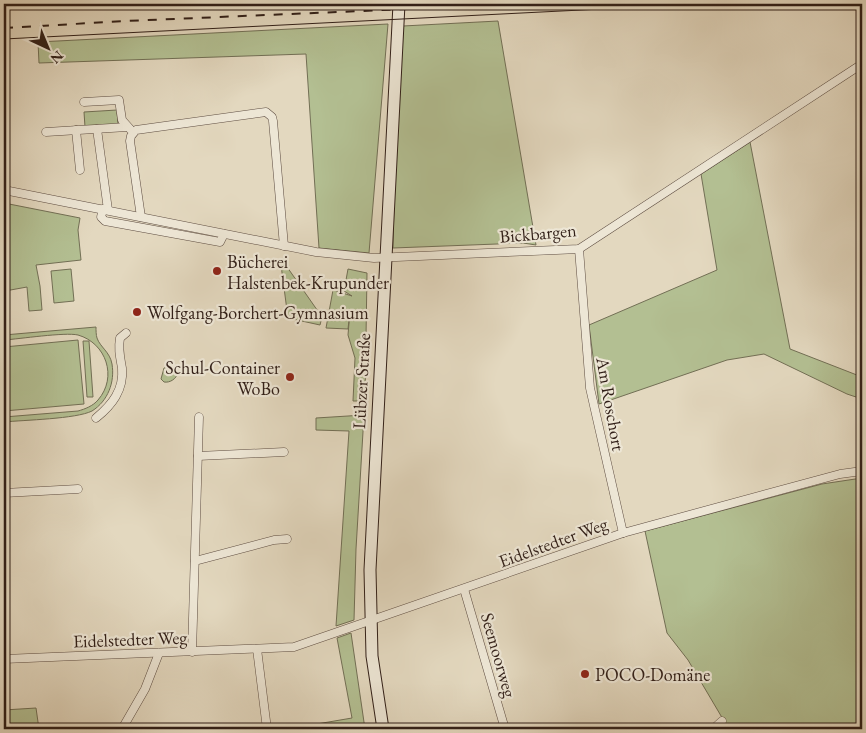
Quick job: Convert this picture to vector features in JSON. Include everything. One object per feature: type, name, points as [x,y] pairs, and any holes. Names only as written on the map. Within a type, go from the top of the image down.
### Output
[{"type":"street","name":"Lübzer Straße","points":[[383,729],[372,656],[370,570],[399,4]]},
{"type":"street","name":"Bickbargen","points":[[4,190],[316,252],[374,258],[579,248],[862,64]]},
{"type":"street","points":[[84,102],[119,100],[122,120],[130,130],[140,217]]},
{"type":"street","points":[[46,132],[96,129],[130,130],[262,111],[269,114],[273,121],[284,246]]},
{"type":"street","points":[[96,129],[105,209]]},
{"type":"street","points":[[76,130],[80,170]]},
{"type":"street","name":"Bickbargen","points":[[105,209],[100,217],[104,221],[220,242],[224,234]]},
{"type":"street","name":"Am Roschort","points":[[579,248],[590,388],[623,533]]},
{"type":"street","points":[[96,418],[113,402],[120,388],[122,370],[118,346],[120,338],[126,333]]},
{"type":"street","points":[[192,652],[199,417]]},
{"type":"street","points":[[198,456],[284,452]]},
{"type":"street","name":"Eidelstedter Weg","points":[[4,659],[294,647],[623,533],[840,474],[862,471]]},
{"type":"street","points":[[4,493],[78,489]]},
{"type":"street","points":[[195,561],[274,540],[287,539]]},
{"type":"street","name":"Seemoorweg","points":[[464,589],[505,729]]},
{"type":"street","points":[[256,649],[267,729]]},
{"type":"street","points":[[122,729],[145,689],[159,653]]},
{"type":"street","points":[[712,729],[722,721]]},
{"type":"green space","points":[[498,21],[536,245],[523,243],[393,248],[395,155],[403,26]]},
{"type":"green space","points":[[388,24],[369,253],[319,248],[306,54],[39,63],[38,42]]},
{"type":"green space","points":[[117,110],[118,125],[85,127],[84,112]]},
{"type":"green space","points":[[750,142],[790,349],[862,377],[862,399],[847,394],[764,354],[727,360],[599,404],[589,325],[717,270],[701,174]]},
{"type":"green space","points":[[4,203],[80,218],[78,230],[81,260],[36,265],[42,310],[29,311],[27,287],[5,291]]},
{"type":"green space","points":[[285,264],[322,317],[320,325],[288,318],[281,265]]},
{"type":"green space","points":[[71,269],[74,301],[54,303],[51,271]]},
{"type":"green space","points":[[348,269],[367,273],[365,401],[353,401],[355,358],[348,335],[350,311],[348,329],[326,328],[333,290],[352,296],[344,291]]},
{"type":"green space","points":[[96,327],[97,338],[109,356],[113,371],[109,391],[98,407],[84,414],[74,416],[4,422],[4,417],[78,411],[89,407],[98,400],[104,391],[108,371],[102,353],[96,345],[78,335],[53,335],[4,340],[4,335]]},
{"type":"green space","points":[[78,340],[84,404],[4,411],[4,347]]},
{"type":"green space","points":[[83,341],[89,341],[93,397],[87,397]]},
{"type":"green space","points":[[170,367],[178,373],[172,380],[164,382],[161,379],[164,368]]},
{"type":"green space","points":[[364,415],[354,620],[336,626],[349,431],[316,430],[316,418]]},
{"type":"green space","points":[[862,478],[862,729],[723,729],[727,726],[688,660],[667,633],[645,531],[822,484]]},
{"type":"green space","points":[[351,633],[365,729],[311,729],[311,725],[352,718],[337,638]]},
{"type":"green space","points":[[36,708],[39,729],[4,729],[4,710]]},
{"type":"tram line","points":[[4,39],[701,4]]},
{"type":"railway","points":[[266,7],[314,4]]},
{"type":"railway","points":[[4,28],[525,4]]},
{"type":"place","name":"Bücherei Halstenbek-Krupunder","points":[[217,271]]},
{"type":"place","name":"Wolfgang-Borchert-Gymnasium","points":[[137,312]]},
{"type":"place","name":"Schul-Container WoBo","points":[[290,377]]},
{"type":"place","name":"POCO-Domäne","points":[[585,674]]}]
